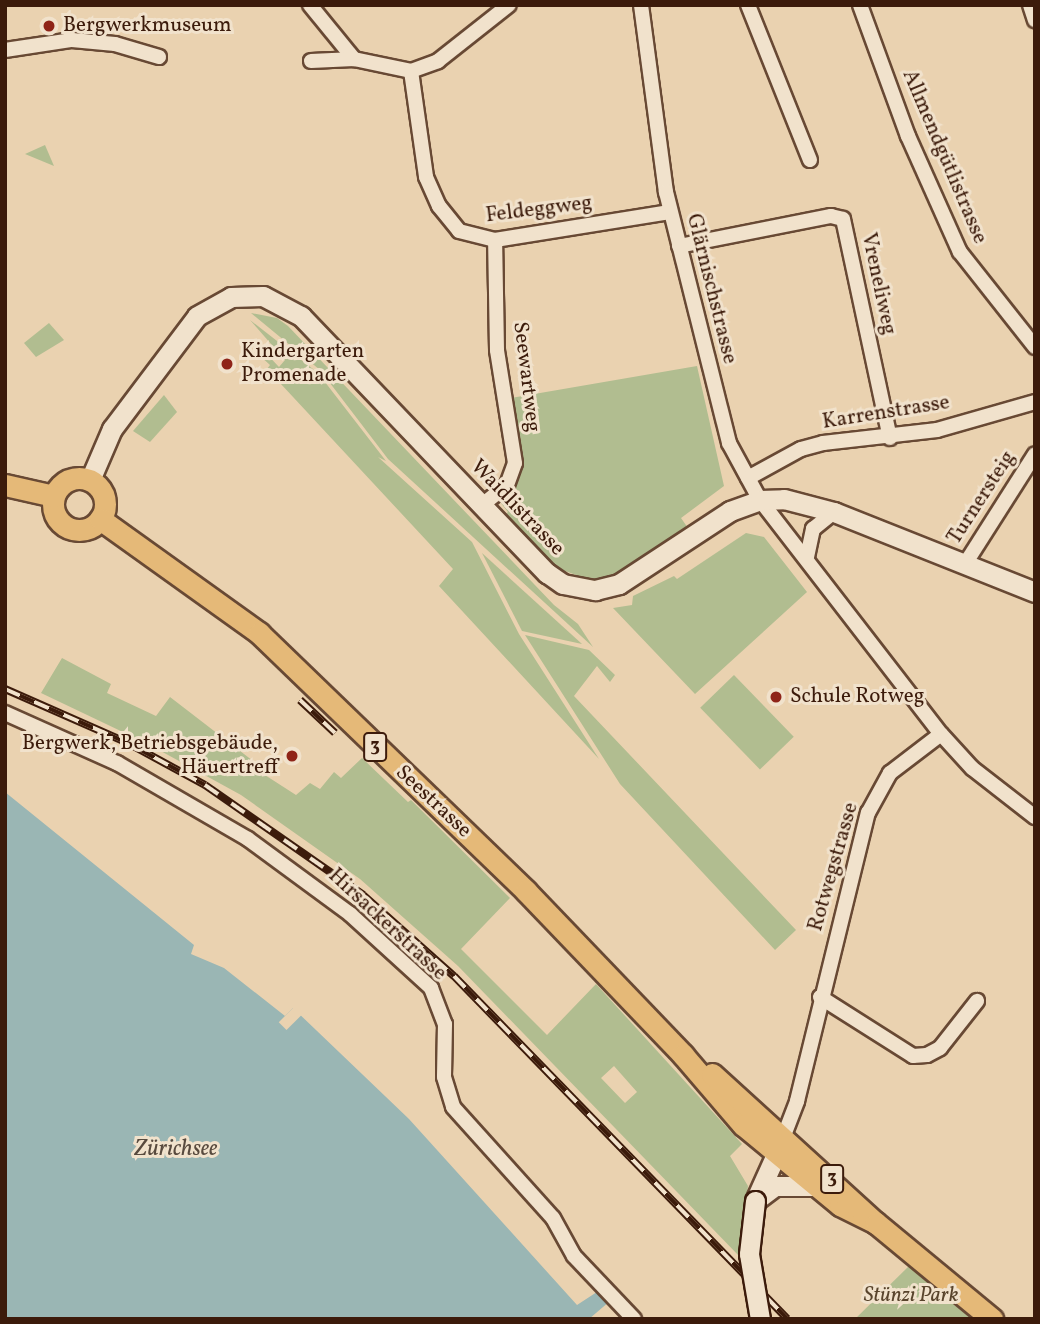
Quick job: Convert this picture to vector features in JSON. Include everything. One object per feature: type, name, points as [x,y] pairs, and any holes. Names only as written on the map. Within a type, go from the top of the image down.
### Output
[{"type":"main road","name":"Waidlistrasse","points":[[90,480],[112,429],[197,316],[221,300],[252,295],[273,299],[301,316],[481,506],[547,573],[563,584],[594,590],[631,579],[730,511],[760,500],[794,501],[834,512],[1035,592]]},
{"type":"main road","points":[[68,480],[90,480],[104,497],[100,519],[87,528],[70,528],[54,512],[54,496],[68,480]]},
{"type":"main road","points":[[5,485],[54,496]]},
{"type":"main road","name":"Seestrasse","points":[[100,519],[223,603],[280,652],[500,865],[683,1055],[720,1079],[815,1186],[854,1214],[876,1223]]},
{"type":"main road","points":[[760,1319],[749,1254],[755,1201],[778,1145]]},
{"type":"main road","name":"Seestrasse","points":[[778,1145],[992,1319]]},
{"type":"main road","points":[[755,1201],[775,1186],[815,1186]]},
{"type":"street","points":[[310,5],[354,60]]},
{"type":"street","points":[[311,61],[354,60],[411,71],[438,61],[509,5]]},
{"type":"street","name":"Glärnischstrasse","points":[[640,5],[670,212],[725,430],[748,478],[760,500],[807,557],[941,734],[972,768],[1035,817]]},
{"type":"street","points":[[748,5],[810,160]]},
{"type":"street","name":"Allmendgütlistrasse","points":[[860,5],[908,136],[960,252],[1035,346]]},
{"type":"street","points":[[1030,5],[1035,20]]},
{"type":"street","points":[[5,50],[72,40],[115,44],[159,57]]},
{"type":"street","name":"Feldeggweg","points":[[411,71],[417,139],[426,177],[439,206],[460,231],[495,240],[670,212]]},
{"type":"street","name":"Vreneliweg","points":[[679,246],[831,216],[843,219],[890,438]]},
{"type":"street","name":"Seewartweg","points":[[481,506],[507,485],[515,463],[497,350],[495,240]]},
{"type":"street","name":"Karrenstrasse","points":[[748,478],[801,449],[890,438],[1035,402]]},
{"type":"street","name":"Turnersteig","points":[[965,564],[1035,454]]},
{"type":"street","points":[[807,557],[813,528],[834,512]]},
{"type":"street","name":"Hirsackerstrasse","points":[[5,713],[117,764],[248,839],[349,914],[431,988],[445,1024],[444,1077],[453,1107],[553,1218],[574,1255],[634,1319]]},
{"type":"street","name":"Rotwegstrasse","points":[[778,1145],[797,1101],[820,997],[877,792],[890,773],[941,734]]},
{"type":"street","points":[[820,997],[914,1056],[927,1055],[940,1048],[977,1001]]},
{"type":"green space","points":[[45,145],[54,166],[25,154]]},
{"type":"green space","points":[[251,313],[277,318],[288,326],[554,605],[578,624],[593,647],[388,459],[320,370]]},
{"type":"green space","points":[[250,320],[318,373],[386,461],[378,457],[472,542],[519,634],[599,759],[439,586],[453,569],[267,369],[270,365],[258,354],[263,350],[279,367],[285,360]]},
{"type":"green space","points":[[49,323],[64,340],[36,357],[24,343]]},
{"type":"green space","points":[[697,366],[724,486],[681,518],[690,531],[613,577],[590,580],[554,567],[504,516],[508,512],[500,502],[515,484],[520,466],[511,398]]},
{"type":"green space","points":[[164,395],[177,412],[150,442],[133,431]]},
{"type":"green space","points":[[746,533],[764,537],[807,592],[695,694],[613,608],[632,605],[633,596],[674,576],[677,579]]},
{"type":"green space","points":[[482,553],[582,644],[522,631]]},
{"type":"green space","points":[[525,635],[589,650],[615,675],[610,682],[597,666],[574,696],[796,930],[775,950],[620,784]]},
{"type":"green space","points":[[62,658],[111,684],[107,693],[156,716],[170,697],[257,764],[254,768],[296,795],[310,783],[320,789],[334,772],[341,778],[362,758],[408,802],[411,800],[510,898],[461,949],[547,1035],[596,984],[742,1144],[730,1156],[748,1186],[739,1256],[458,966],[360,879],[241,795],[148,744],[41,693]],"holes":[[[614,1066],[637,1092],[625,1103],[601,1078]]]},
{"type":"green space","points":[[734,675],[794,737],[760,770],[700,708]]},
{"type":"green space","name":"Stünzi Park","points":[[909,1266],[960,1307],[974,1319],[855,1319]]},
{"type":"water","name":"Zürichsee","points":[[5,792],[194,945],[191,954],[224,968],[285,1016],[293,1008],[409,1119],[577,1305],[600,1290],[610,1301],[589,1319],[5,1319]]},
{"type":"pier","points":[[295,1006],[303,1014],[287,1030],[279,1022]]},
{"type":"railway","points":[[5,689],[126,742],[205,785],[363,895],[454,976],[787,1319]]},
{"type":"railway","points":[[300,700],[335,733]]},
{"type":"place","name":"Bergwerkmuseum","points":[[49,26]]},
{"type":"place","name":"Kindergarten Promenade","points":[[227,364]]},
{"type":"place","name":"Schule Rotweg","points":[[776,697]]},
{"type":"place","name":"Bergwerk, Betriebsgebäude, Häuertreff","points":[[292,756]]}]
